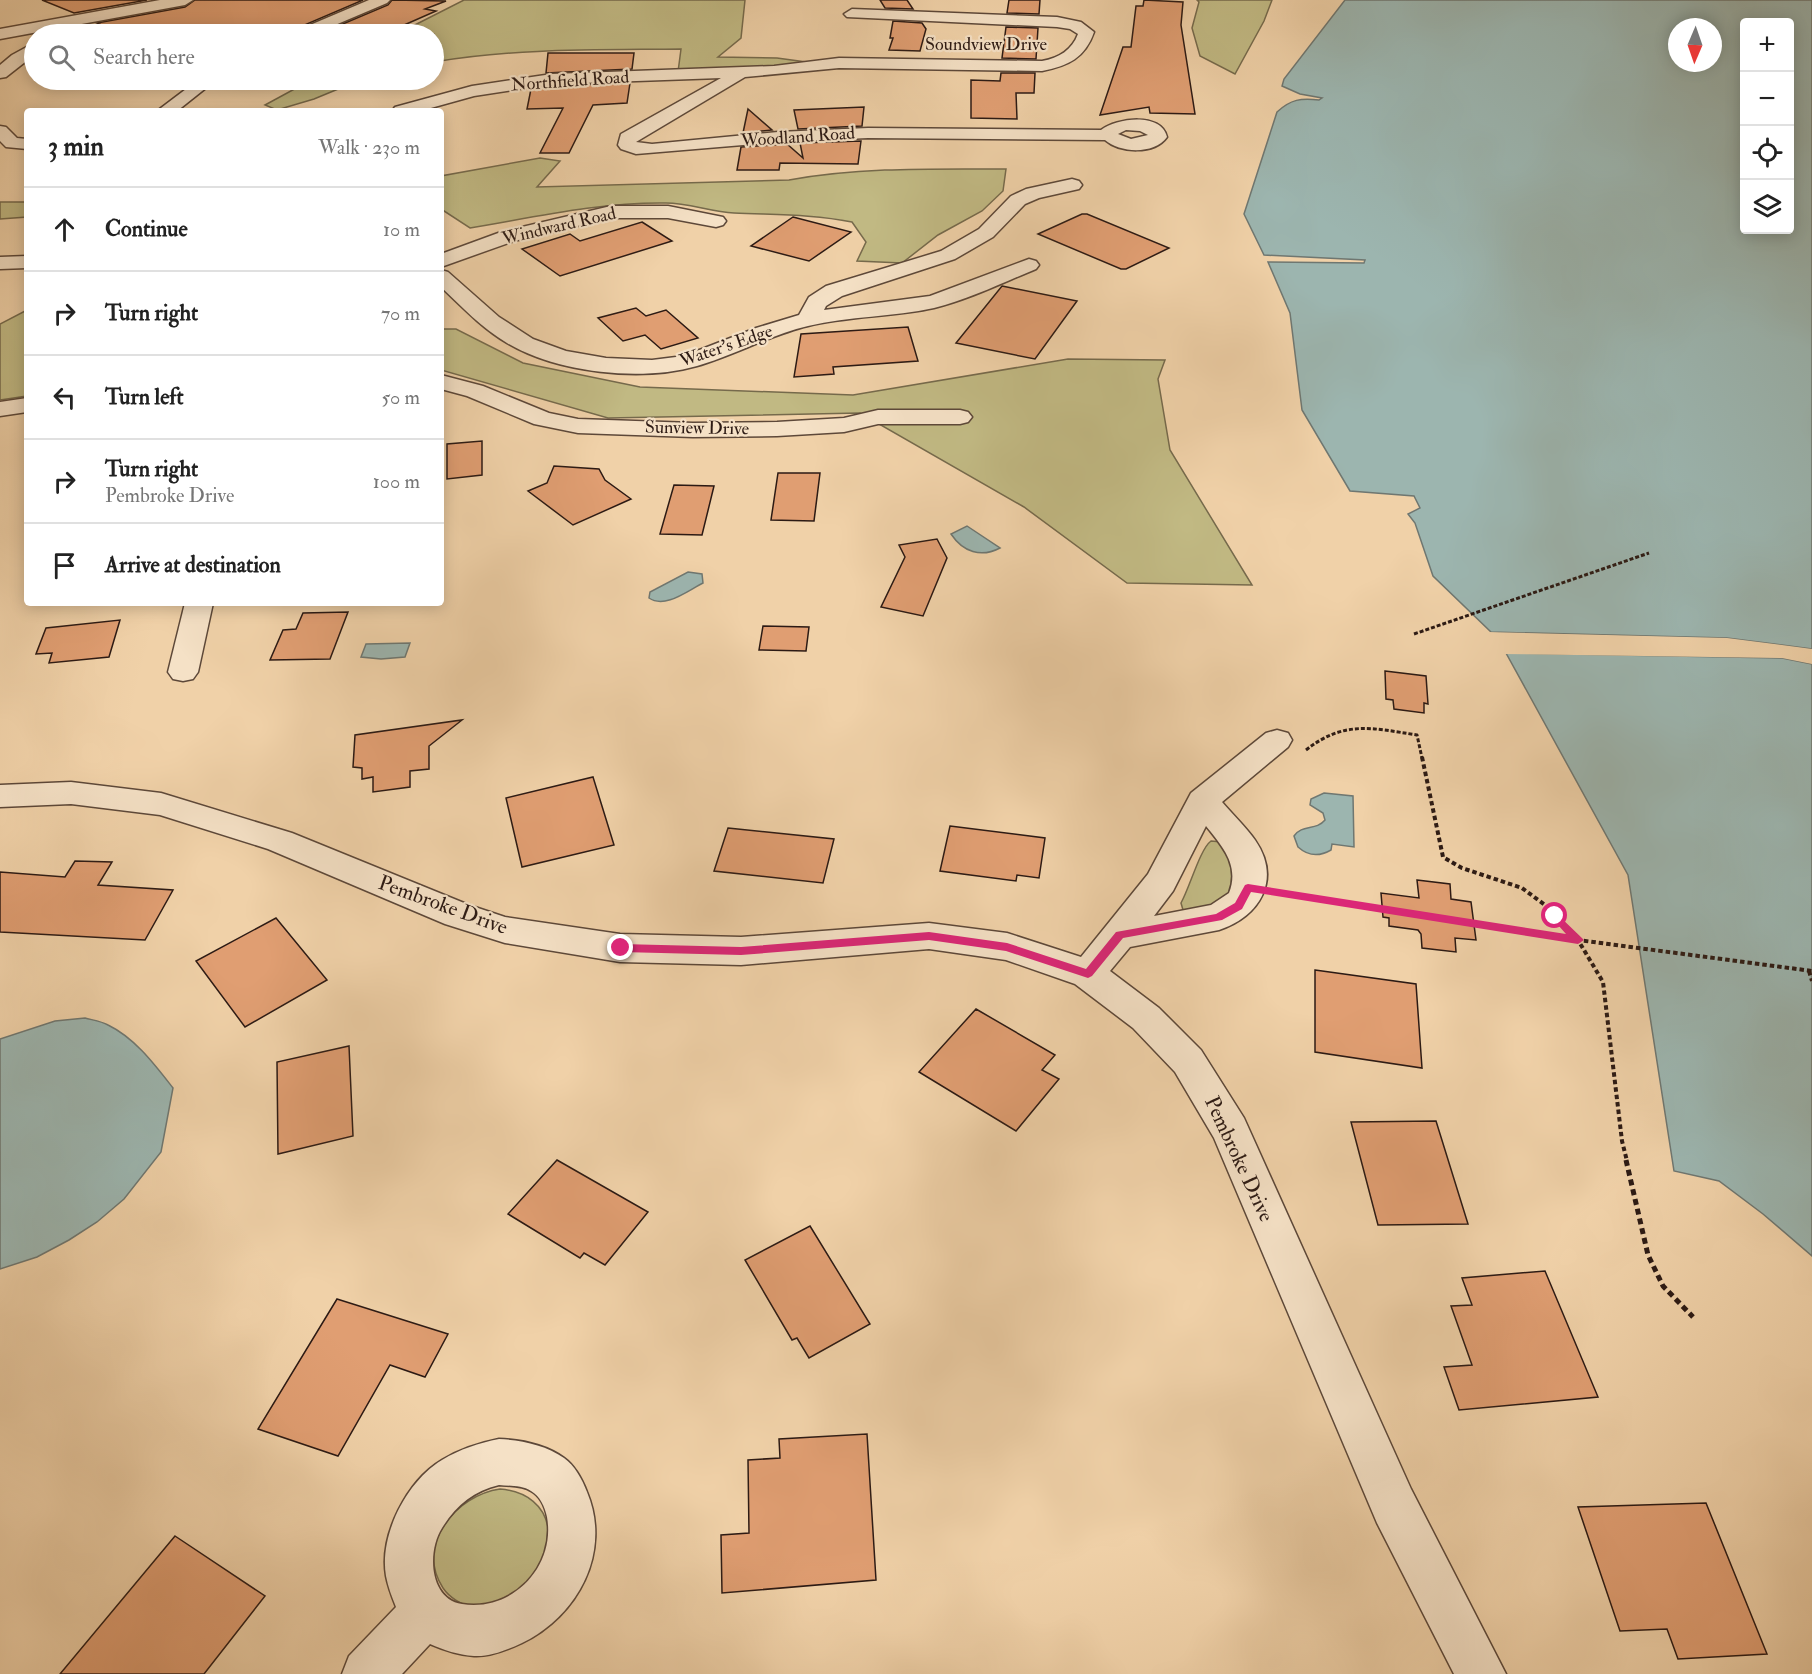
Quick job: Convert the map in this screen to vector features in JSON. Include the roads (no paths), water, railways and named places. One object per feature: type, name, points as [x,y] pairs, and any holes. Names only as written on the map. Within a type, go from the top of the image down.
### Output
[{"type":"street","points":[[59,24],[185,0]]},
{"type":"street","points":[[326,24],[382,0]]},
{"type":"street","points":[[839,63],[850,38],[851,7]]},
{"type":"street","name":"Soundview Drive","points":[[742,73],[792,70],[839,63],[1050,65],[1071,58],[1086,32],[1075,25],[1057,22],[851,7]]},
{"type":"street","points":[[82,24],[94,18]]},
{"type":"street","points":[[0,34],[24,30]]},
{"type":"street","points":[[0,73],[24,54]]},
{"type":"street","name":"Northfield Road","points":[[415,108],[472,91],[552,79],[742,73]]},
{"type":"street","name":"Woodland Road","points":[[742,73],[627,138],[627,145],[636,149],[663,148],[778,137],[868,133],[1108,135]]},
{"type":"street","points":[[170,108],[194,90]]},
{"type":"street","points":[[808,319],[817,302],[834,291],[948,255],[986,233],[1018,200],[1033,193],[1072,185]]},
{"type":"street","name":"Windward Road","points":[[444,260],[508,236],[610,212],[668,212],[716,221]]},
{"type":"street","points":[[0,262],[24,262]]},
{"type":"street","name":"Water's Edge","points":[[444,279],[493,322],[525,344],[549,354],[623,367],[654,367],[687,362],[764,332],[808,319],[948,297],[1029,266]]},
{"type":"street","name":"Sunview Drive","points":[[444,383],[475,391],[543,419],[578,426],[693,430],[777,429],[844,425],[878,417],[960,417]]},
{"type":"street","points":[[0,409],[24,405]]},
{"type":"street","points":[[183,672],[198,606]]},
{"type":"street","points":[[1088,974],[1161,882],[1202,801],[1273,744]]},
{"type":"street","name":"Pembroke Drive","points":[[0,796],[71,793],[161,804],[280,841],[457,915],[505,930],[621,948],[741,951],[929,936],[1007,947],[1088,974],[1146,1018],[1188,1061],[1215,1101],[1230,1130],[1394,1506],[1481,1674]]},
{"type":"street","points":[[1120,935],[1219,917],[1238,906],[1248,888],[1250,871],[1243,848],[1202,801]]},
{"type":"street","points":[[368,1674],[426,1612]]},
{"type":"water","points":[[1345,0],[1812,0],[1812,649],[1727,638],[1491,632],[1433,576],[1415,523],[1408,514],[1420,508],[1414,496],[1350,491],[1302,410],[1290,313],[1268,262],[1364,263],[1365,260],[1264,255],[1244,214],[1277,112],[1296,100],[1322,98],[1300,94],[1282,86],[1284,79]]},
{"type":"water","points":[[967,526],[1000,548],[979,553],[961,545],[951,534]]},
{"type":"water","points":[[688,572],[702,574],[703,583],[669,600],[655,601],[649,598],[650,592]]},
{"type":"water","points":[[410,643],[405,657],[381,659],[361,657],[366,644]]},
{"type":"water","points":[[1506,653],[1782,658],[1812,664],[1812,1256],[1763,1214],[1719,1181],[1674,1171],[1628,875]]},
{"type":"water","points":[[1324,793],[1353,796],[1354,847],[1332,844],[1331,850],[1327,852],[1318,855],[1310,854],[1298,847],[1294,836],[1297,832],[1325,820],[1323,813],[1310,805],[1311,799]]},
{"type":"water","points":[[85,1018],[105,1024],[127,1037],[144,1053],[173,1088],[161,1152],[124,1199],[97,1222],[37,1257],[0,1269],[0,1039],[55,1021]]}]
